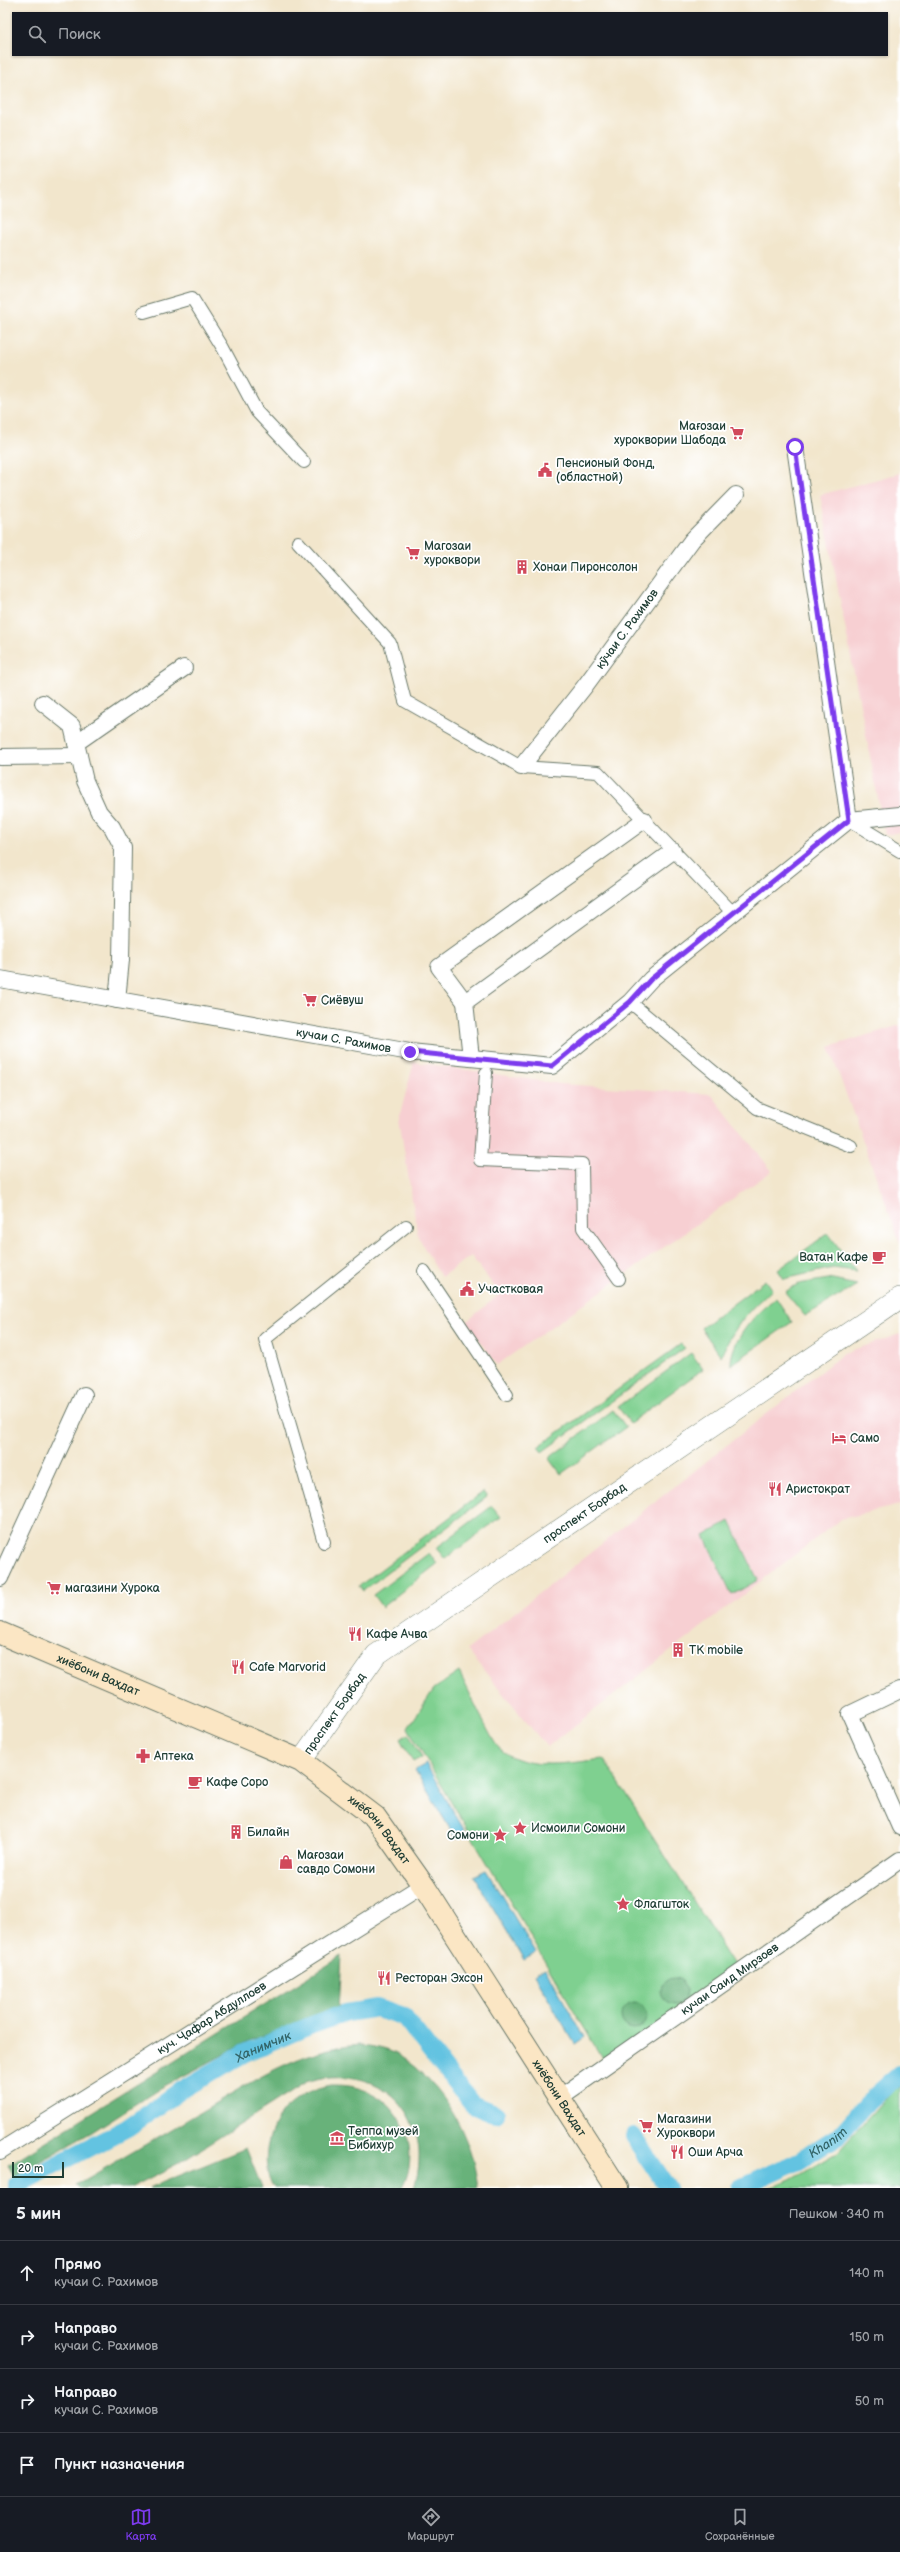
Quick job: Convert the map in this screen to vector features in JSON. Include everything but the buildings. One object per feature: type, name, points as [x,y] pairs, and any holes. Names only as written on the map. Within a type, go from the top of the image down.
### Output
[{"type":"main road","name":"хиёбони Ваҳдат","points":[[0,1633],[300,1761],[375,1817],[423,1885],[617,2188]]},
{"type":"street","points":[[144,312],[192,298],[223,348],[257,412],[304,462]]},
{"type":"street","points":[[795,447],[849,820]]},
{"type":"street","name":"кӯчаи С. Рахимов","points":[[521,767],[585,686],[692,540],[736,495]]},
{"type":"street","points":[[298,542],[390,642],[405,700],[521,767],[598,772],[732,913]]},
{"type":"street","points":[[0,757],[78,750],[184,668]]},
{"type":"street","points":[[43,703],[72,726],[85,781],[100,812],[112,827],[123,848],[121,960],[117,1000]]},
{"type":"street","points":[[849,820],[900,815]]},
{"type":"street","points":[[471,1058],[465,1002],[439,967],[644,820]]},
{"type":"street","points":[[849,820],[900,851]]},
{"type":"street","name":"кучаи С. Рахимов","points":[[0,979],[410,1052],[552,1066],[630,1002],[651,979],[849,820]]},
{"type":"street","points":[[465,1002],[673,851]]},
{"type":"street","points":[[630,1002],[757,1108],[851,1146]]},
{"type":"street","points":[[486,1073],[480,1160],[582,1164],[583,1228],[619,1279]]},
{"type":"street","points":[[324,1542],[265,1339],[406,1226]]},
{"type":"street","points":[[424,1271],[507,1395]]},
{"type":"street","name":"проспект Борбад","points":[[300,1761],[376,1655],[900,1298]]},
{"type":"street","points":[[0,1578],[84,1395]]},
{"type":"street","points":[[900,1690],[850,1714],[900,1827]]},
{"type":"street","name":"кучаи Саид Мирзоев","points":[[559,2098],[900,1860]]},
{"type":"street","name":"куч. Ҷафар Абдуллоев","points":[[0,2150],[423,1885]]},
{"type":"shaded area","points":[[900,473],[900,832],[885,835],[820,495]]},
{"type":"shaded area","points":[[900,1025],[900,1243],[829,1047]]},
{"type":"shaded area","points":[[414,1062],[561,1084],[711,1094],[772,1171],[497,1365],[466,1322],[500,1294],[471,1256],[441,1277],[418,1237],[399,1118]]},
{"type":"shaded area","points":[[900,1334],[900,1505],[841,1519],[547,1747],[467,1650],[844,1353]]},
{"type":"green space","points":[[828,1233],[856,1271],[833,1268],[784,1279],[778,1270]]},
{"type":"green space","points":[[828,1279],[857,1285],[805,1316],[785,1292],[798,1284]]},
{"type":"green space","points":[[765,1280],[772,1290],[756,1304],[742,1320],[721,1356],[701,1328]]},
{"type":"green space","points":[[776,1298],[792,1322],[731,1365],[735,1346],[746,1327]]},
{"type":"green space","points":[[681,1344],[685,1348],[542,1452],[538,1447]]},
{"type":"green space","points":[[691,1353],[703,1369],[630,1423],[618,1407]]},
{"type":"green space","points":[[613,1410],[626,1427],[561,1474],[549,1458]]},
{"type":"green space","points":[[483,1492],[487,1497],[363,1591],[359,1586]]},
{"type":"green space","points":[[492,1506],[501,1517],[445,1559],[436,1548]]},
{"type":"green space","points":[[730,1521],[758,1580],[732,1595],[704,1536]]},
{"type":"green space","points":[[429,1553],[437,1564],[382,1607],[373,1595]]},
{"type":"green space","points":[[459,1672],[495,1743],[510,1756],[522,1761],[550,1764],[604,1759],[736,1968],[606,2065],[408,1728],[434,1689]]},
{"type":"green space","points":[[409,1734],[422,1757],[413,1762],[400,1739]]},
{"type":"green space","points":[[342,1956],[339,2009],[251,2040],[157,2090],[92,2132],[14,2176],[8,2165]]},
{"type":"green space","points":[[674,1978],[683,1982],[687,1991],[683,2000],[674,2004],[665,2000],[661,1991],[665,1982]]},
{"type":"green space","points":[[634,2003],[643,2007],[647,2016],[643,2025],[634,2029],[625,2025],[621,2016],[625,2007]]},
{"type":"green space","points":[[359,2044],[384,2049],[398,2055],[429,2080],[453,2112],[462,2130],[475,2169],[478,2188],[414,2188],[419,2161],[417,2137],[409,2116],[396,2099],[378,2086],[357,2078],[333,2077],[306,2082],[179,2163],[130,2188],[79,2188],[76,2185],[235,2091],[295,2060],[337,2047]]},
{"type":"green space","points":[[331,2085],[351,2086],[370,2092],[382,2099],[393,2109],[401,2120],[406,2133],[410,2161],[402,2188],[274,2188],[269,2177],[267,2153],[273,2128],[279,2117],[286,2108],[303,2094]]},
{"type":"green space","points":[[900,2086],[900,2188],[769,2188],[793,2179],[837,2153],[890,2094]]},
{"type":"green space","points":[[246,2148],[262,2188],[149,2188]]},
{"type":"water","points":[[426,1764],[466,1833],[456,1839],[415,1770]]},
{"type":"water","points":[[486,1870],[536,1953],[524,1960],[474,1876]]},
{"type":"water","points":[[545,1968],[585,2037],[575,2044],[534,1975]]},
{"type":"waterway","name":"Ханимчик","points":[[17,2188],[17,2185],[127,2128],[180,2091],[245,2053],[312,2025],[346,2013],[377,2008],[404,2017],[472,2104],[496,2114]]},
{"type":"waterway","name":"Khanim","points":[[740,2188],[799,2161],[838,2136],[868,2102],[900,2074]]},
{"type":"waterway","name":"Khanim","points":[[633,2136],[668,2188]]},
{"type":"place","name":"Мағозаи хуроквории Шабода","points":[[737,433]]},
{"type":"place","name":"Пенсионый Фонд, (областной)","points":[[545,470]]},
{"type":"place","name":"Магозаи хуроквори","points":[[413,553]]},
{"type":"place","name":"Хонаи Пиронсолон","points":[[522,567]]},
{"type":"place","name":"Сиёвуш","points":[[310,1000]]},
{"type":"place","name":"Ватан Кафе","points":[[879,1257]]},
{"type":"place","name":"Участковая","points":[[467,1289]]},
{"type":"place","name":"Само","points":[[839,1438]]},
{"type":"place","name":"Аристократ","points":[[775,1489]]},
{"type":"place","name":"магазини Хурока","points":[[54,1588]]},
{"type":"place","name":"Кафе Ачва","points":[[355,1634]]},
{"type":"place","name":"TK mobile","points":[[678,1650]]},
{"type":"place","name":"Cafe Marvorid","points":[[238,1667]]},
{"type":"place","name":"Аптека","points":[[143,1756]]},
{"type":"place","name":"Кафе Соро","points":[[195,1782]]},
{"type":"place","name":"Исмоили Сомони","points":[[520,1828]]},
{"type":"place","name":"Билайн","points":[[236,1832]]},
{"type":"place","name":"Сомони","points":[[500,1835]]},
{"type":"place","name":"Мағозаи савдо Сомони","points":[[286,1862]]},
{"type":"place","name":"Флагшток","points":[[623,1904]]},
{"type":"place","name":"Ресторан Эхсон","points":[[384,1978]]},
{"type":"place","name":"Магазини Хуроквори","points":[[646,2126]]},
{"type":"place","name":"Теппа музей Бибихур","points":[[337,2138]]},
{"type":"place","name":"Оши Арча","points":[[677,2152]]},
{"type":"route","points":[[410,1052],[552,1066],[630,1002],[651,979],[849,820],[795,447]]}]
